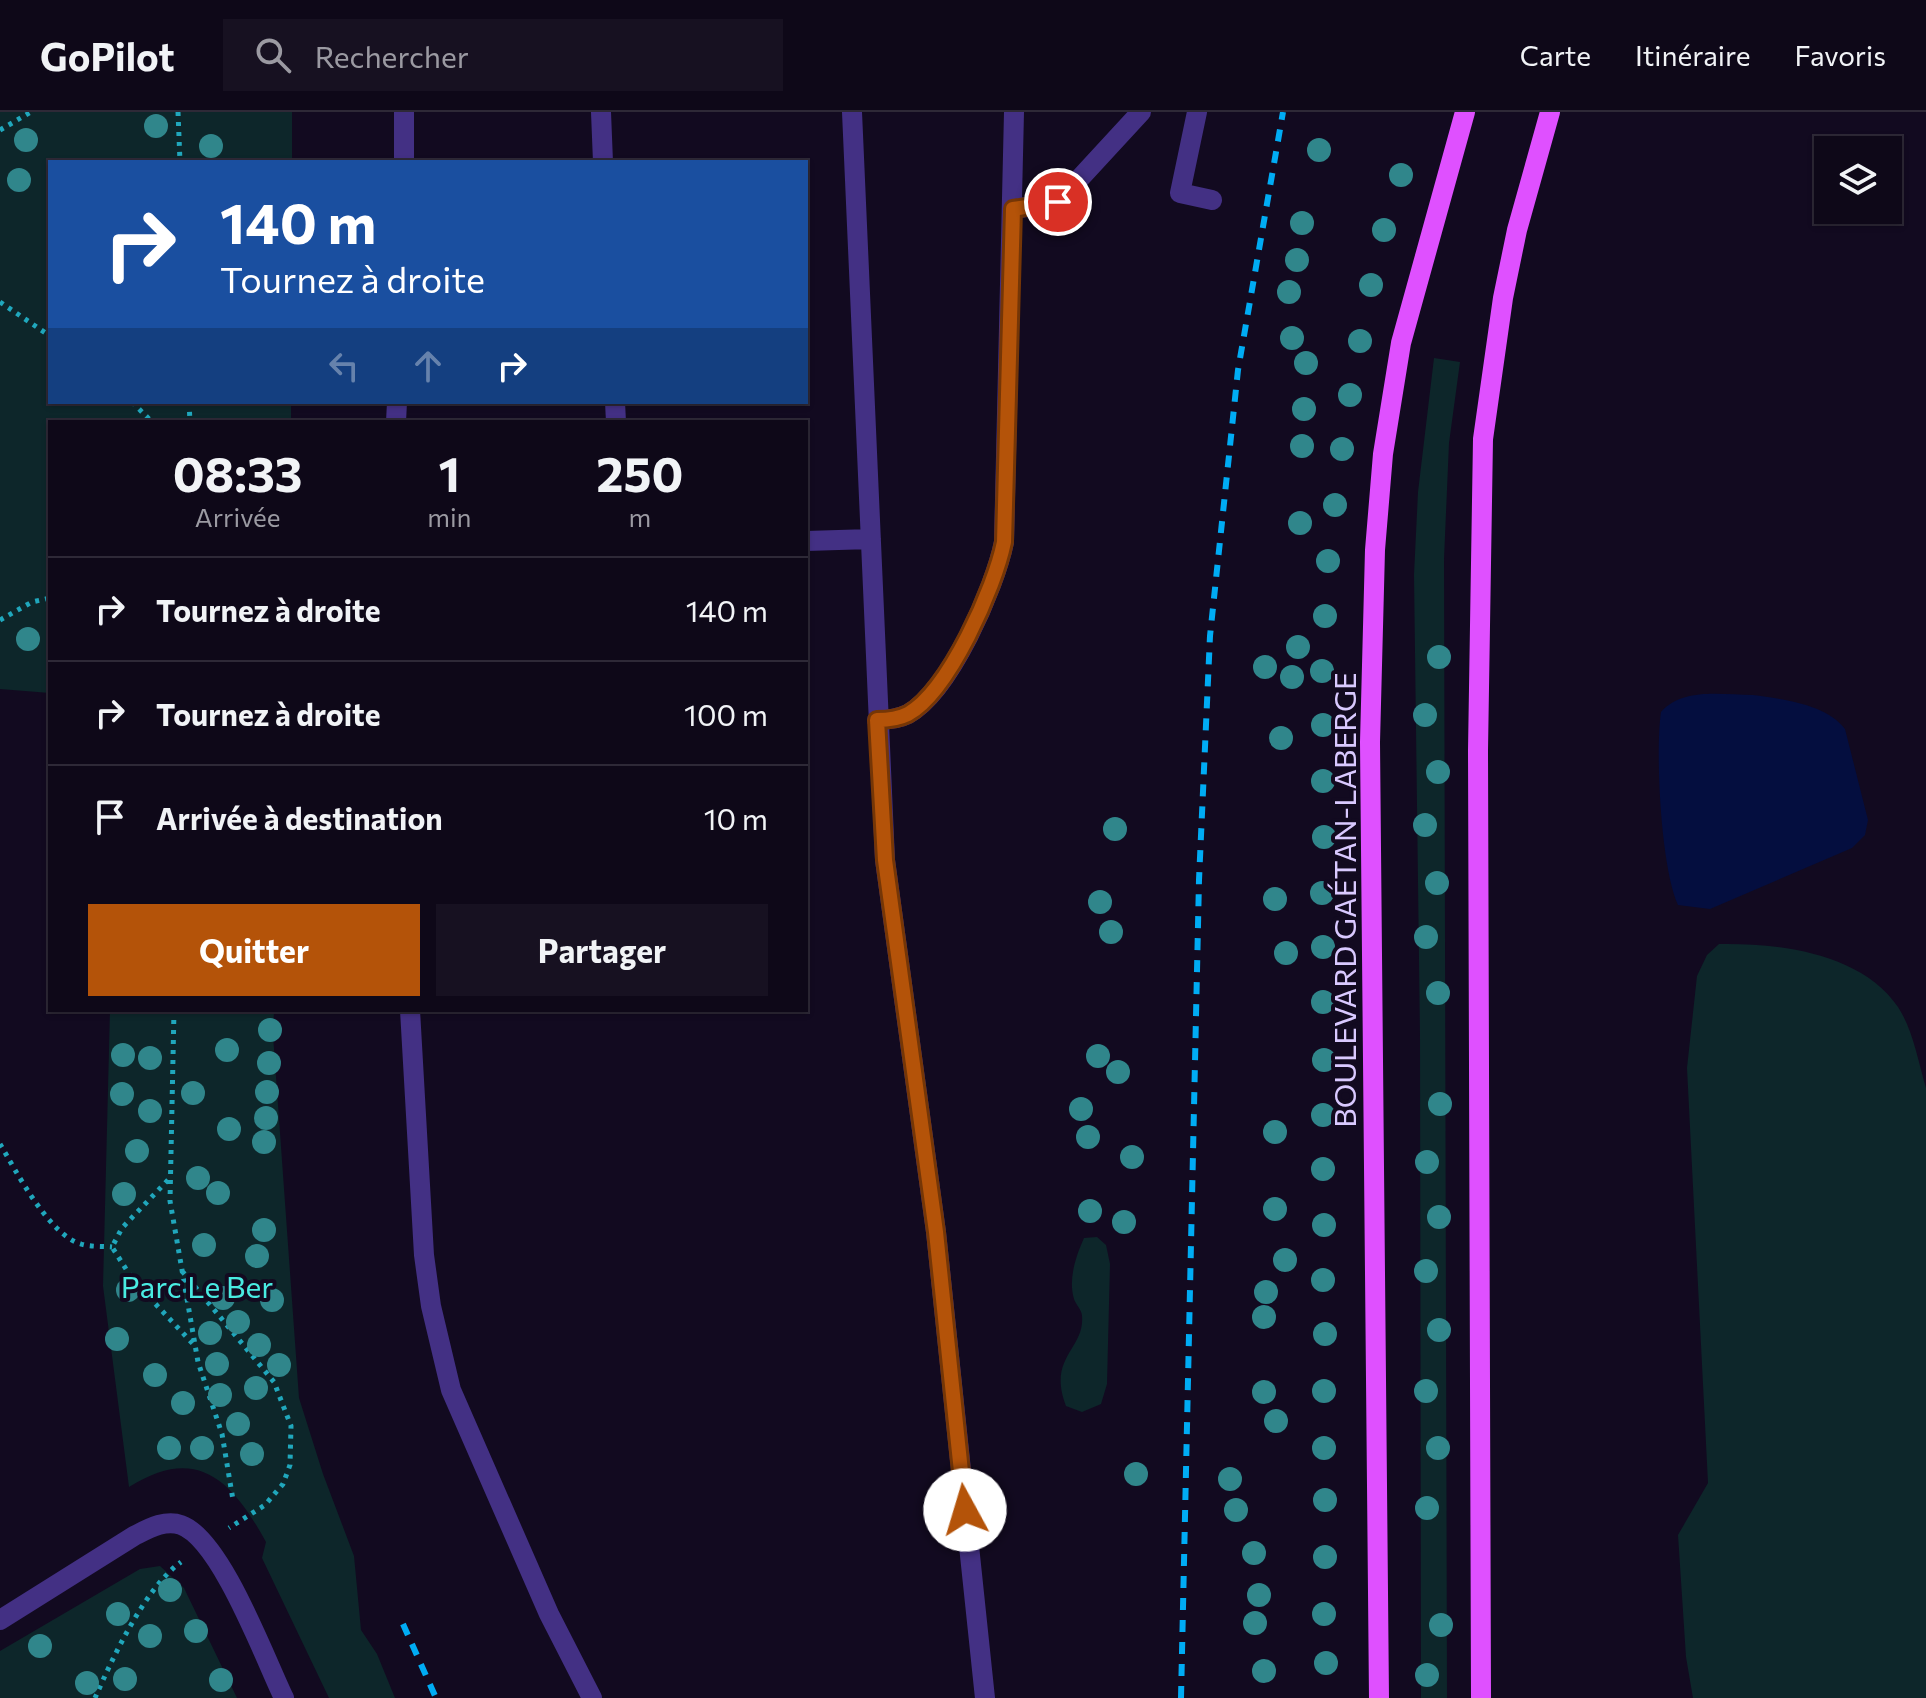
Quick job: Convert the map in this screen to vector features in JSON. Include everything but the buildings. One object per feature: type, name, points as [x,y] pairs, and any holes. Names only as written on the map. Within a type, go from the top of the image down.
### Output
[{"type":"main road","name":"BOULEVARD GAÉTAN-LABERGE","points":[[1379,1698],[1370,742],[1375,550],[1383,454],[1401,343],[1465,112]]},
{"type":"main road","points":[[1481,1698],[1478,750],[1483,439],[1503,298],[1517,230],[1550,112]]},
{"type":"street","points":[[404,112],[404,160]]},
{"type":"street","points":[[601,112],[603,160]]},
{"type":"street","points":[[852,112],[885,860],[936,1232],[985,1698]]},
{"type":"street","points":[[877,720],[906,715],[929,693],[974,627],[1000,564],[1004,526],[1014,112]]},
{"type":"street","points":[[1013,209],[1058,202],[1141,112]]},
{"type":"street","points":[[1197,112],[1180,193],[1212,200]]},
{"type":"street","points":[[808,541],[871,539]]},
{"type":"street","points":[[410,1012],[424,1255],[431,1306],[451,1390],[518,1548],[592,1698]]},
{"type":"street","points":[[0,1620],[134,1536],[156,1526],[176,1523],[197,1535],[218,1561],[284,1698]]},
{"type":"path","points":[[0,130],[31,112]]},
{"type":"path","points":[[178,112],[180,160]]},
{"type":"path","points":[[0,302],[48,335]]},
{"type":"path","points":[[134,404],[150,420]]},
{"type":"path","points":[[0,620],[32,602],[48,598]]},
{"type":"path","points":[[174,1012],[169,1179],[196,1346],[204,1384],[222,1434],[233,1500]]},
{"type":"path","points":[[0,1144],[46,1215],[64,1234],[79,1244],[112,1247]]},
{"type":"path","points":[[112,1247],[122,1228],[169,1179]]},
{"type":"path","points":[[112,1247],[133,1280],[196,1346]]},
{"type":"path","points":[[182,1271],[274,1382],[291,1426],[290,1465],[283,1484],[265,1505],[245,1517]]},
{"type":"path","points":[[95,1698],[121,1640],[172,1568]]},
{"type":"green space","points":[[0,112],[292,112],[292,160],[48,160],[48,404],[291,404],[291,420],[48,420],[48,693],[0,689]]},
{"type":"green space","points":[[1434,358],[1460,362],[1449,443],[1444,559],[1447,1698],[1421,1698],[1420,1036],[1414,575],[1418,492]]},
{"type":"green space","points":[[1719,944],[1792,949],[1841,963],[1863,974],[1898,1007],[1918,1057],[1926,1088],[1926,1698],[1693,1698],[1686,1657],[1678,1535],[1708,1483],[1687,1068],[1697,976],[1707,955]]},
{"type":"green space","name":"Parc Le Ber","points":[[110,1012],[274,1012],[273,1035],[299,1398],[354,1556],[361,1630],[377,1654],[395,1698],[329,1698],[262,1558],[266,1542],[240,1502],[226,1487],[194,1469],[175,1469],[153,1474],[129,1487],[103,1286]]},
{"type":"green space","points":[[1097,1237],[1106,1245],[1110,1264],[1107,1384],[1101,1404],[1082,1412],[1066,1406],[1061,1376],[1081,1327],[1082,1314],[1072,1291],[1076,1260],[1084,1238]]},
{"type":"green space","points":[[160,1566],[184,1588],[237,1698],[0,1698],[0,1651],[140,1569]]},
{"type":"shaded area","points":[[1753,695],[1816,708],[1845,729],[1868,820],[1865,835],[1852,848],[1710,909],[1678,905],[1667,865],[1661,810],[1661,712],[1670,704],[1692,696]]},
{"type":"railway","points":[[1181,1698],[1199,880],[1210,636],[1238,370],[1283,112]]},
{"type":"railway","points":[[403,1624],[436,1698]]},
{"type":"route","points":[[965,1510],[936,1232],[893,939],[877,720],[906,715],[920,705],[968,637],[991,590],[1004,542],[1013,209],[1058,202]]}]
